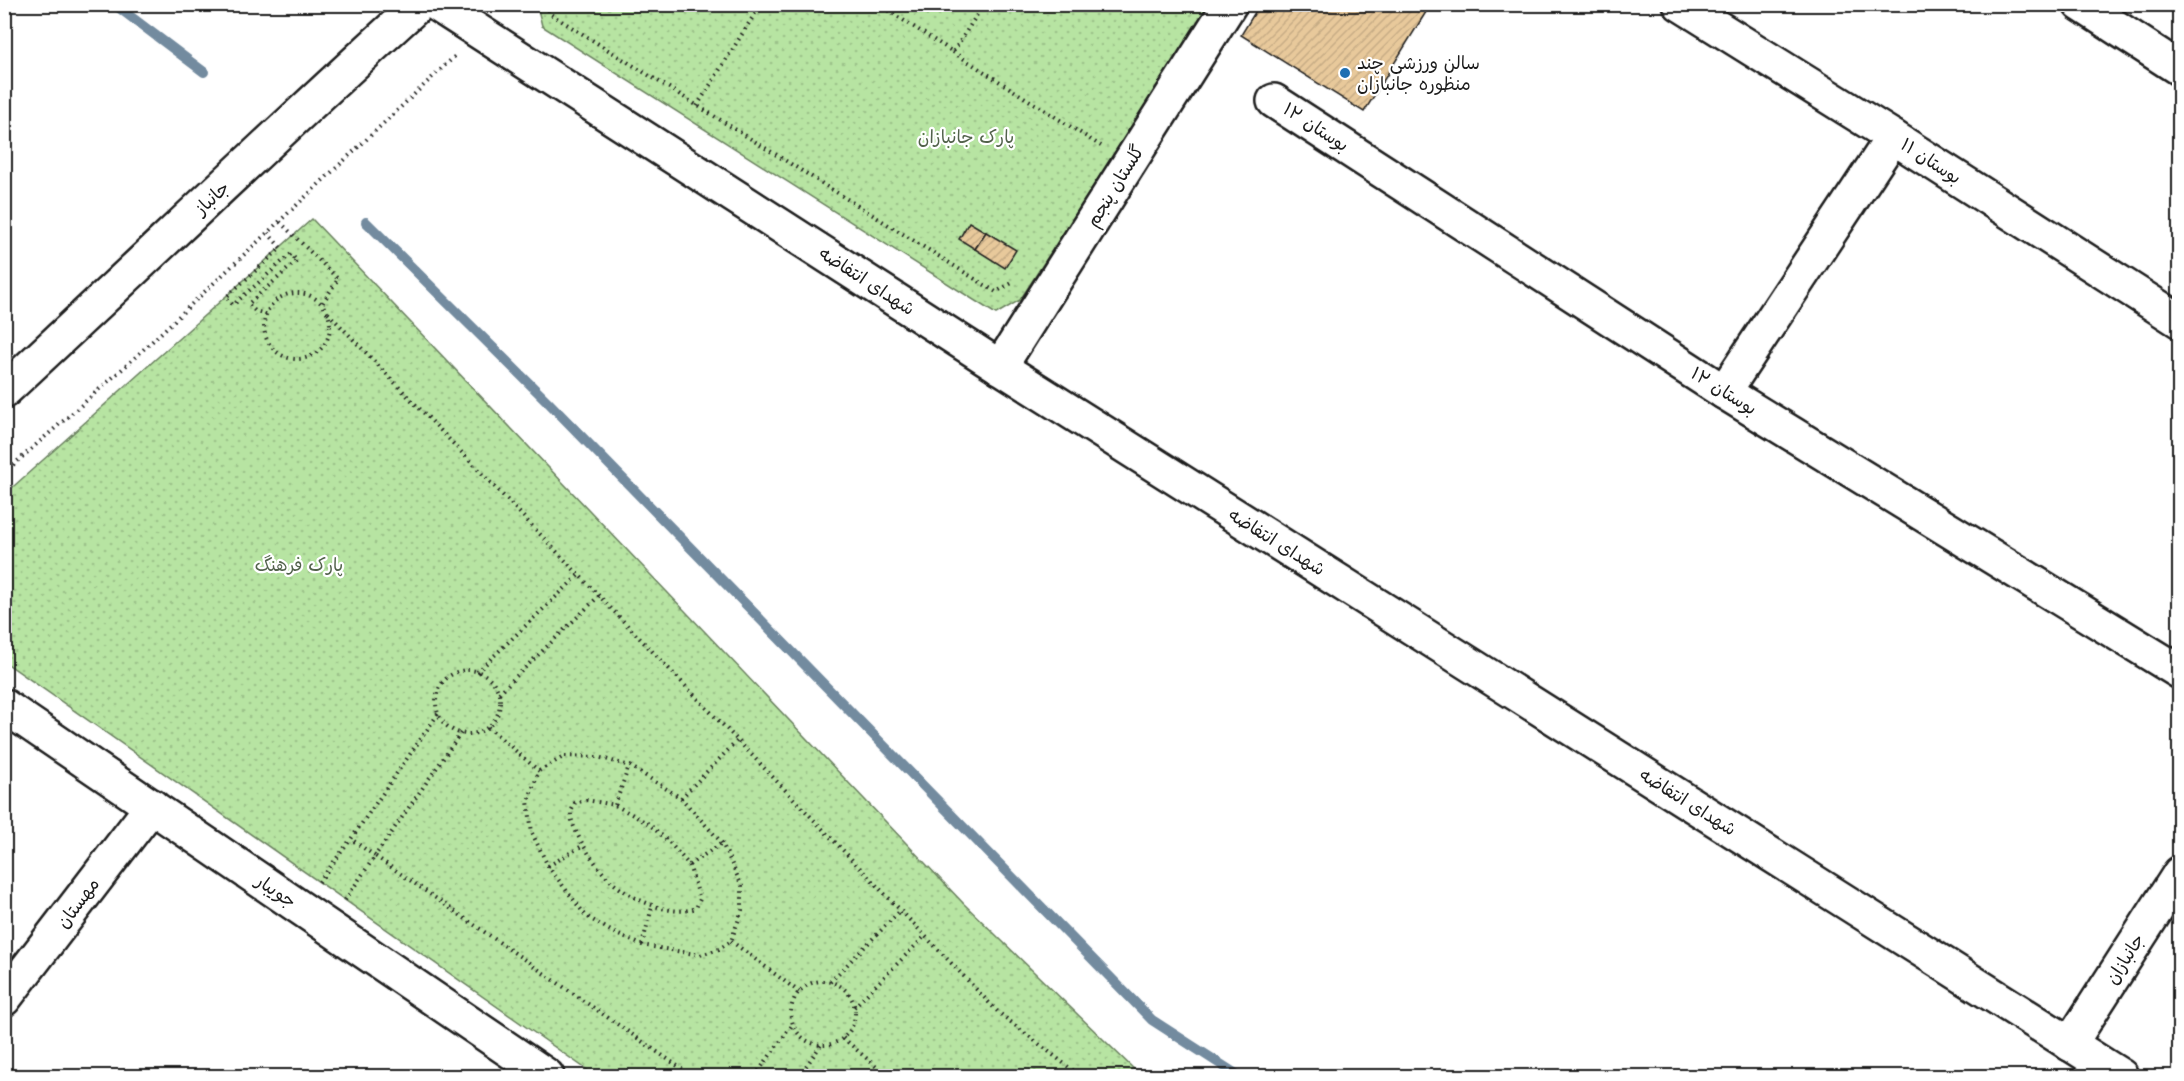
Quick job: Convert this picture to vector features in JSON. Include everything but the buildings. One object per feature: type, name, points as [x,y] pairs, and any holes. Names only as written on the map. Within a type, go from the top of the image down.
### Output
[{"type":"street","name":"جانباز","points":[[4,391],[255,158],[323,91],[419,4]]},
{"type":"street","name":"شهدای انتفاضه","points":[[436,4],[1000,367],[2121,1077]]},
{"type":"street","name":"گلستان پنجم","points":[[1000,367],[1230,4]]},
{"type":"street","name":"بوستان ۱۱","points":[[1680,4],[2180,321]]},
{"type":"street","points":[[2080,4],[2180,69]]},
{"type":"street","name":"بوستان ۱۲","points":[[1274,101],[1724,392],[2180,672]]},
{"type":"street","points":[[1724,392],[1893,137]]},
{"type":"street","name":"جویبار","points":[[4,706],[547,1077]]},
{"type":"street","name":"مهستان","points":[[4,999],[152,806]]},
{"type":"street","name":"جانبازان","points":[[2070,1044],[2180,873]]},
{"type":"path","points":[[548,4],[549,13],[996,292],[1018,280]]},
{"type":"path","points":[[697,106],[761,4]]},
{"type":"path","points":[[878,4],[1130,163]]},
{"type":"path","points":[[953,52],[984,4]]},
{"type":"path","points":[[4,473],[128,364],[480,33]]},
{"type":"path","points":[[280,222],[338,279],[322,304]]},
{"type":"path","points":[[266,314],[255,311],[248,304],[297,261],[291,254],[234,305],[226,297],[281,248],[268,233]]},
{"type":"path","points":[[328,313],[330,334],[326,344],[309,357],[287,358],[270,345],[264,325],[266,314],[272,304],[291,293],[302,293],[322,304],[328,313],[998,1012],[1080,1077]]},
{"type":"path","points":[[477,672],[579,575]]},
{"type":"path","points":[[499,693],[600,596]]},
{"type":"path","points":[[477,672],[486,676],[499,693],[498,712],[488,727],[480,732],[461,733],[444,723],[438,714],[437,694],[448,678],[457,673],[477,672]]},
{"type":"path","points":[[318,883],[438,714]]},
{"type":"path","points":[[488,727],[540,771]]},
{"type":"path","points":[[344,901],[461,733]]},
{"type":"path","points":[[681,798],[738,740]]},
{"type":"path","points":[[565,756],[598,757],[630,766],[681,798],[722,843],[742,886],[742,910],[731,941],[719,949],[700,956],[642,945],[616,934],[586,916],[548,866],[532,833],[528,801],[540,771],[565,756]]},
{"type":"path","points":[[615,805],[630,766]]},
{"type":"path","points":[[586,800],[615,805],[649,824],[689,865],[700,899],[696,908],[687,912],[652,907],[612,882],[582,846],[571,813],[575,803],[586,800]]},
{"type":"path","points":[[351,839],[692,1077]]},
{"type":"path","points":[[689,865],[722,843]]},
{"type":"path","points":[[548,866],[582,846]]},
{"type":"path","points":[[642,945],[652,907]]},
{"type":"path","points":[[830,982],[901,910]]},
{"type":"path","points":[[854,1007],[925,936]]},
{"type":"path","points":[[731,941],[799,992]]},
{"type":"path","points":[[830,982],[846,991],[854,1007],[853,1024],[843,1038],[821,1045],[804,1039],[793,1024],[792,1007],[799,992],[813,983],[830,982]]},
{"type":"path","points":[[755,1077],[793,1024]]},
{"type":"path","points":[[843,1038],[886,1077]]},
{"type":"path","points":[[799,1077],[821,1045]]},
{"type":"green space","name":"پارک جانبازان","points":[[537,5],[1210,5],[1020,300],[996,314],[542,26]]},
{"type":"green space","name":"پارک فرهنگ","points":[[312,219],[964,904],[1141,1076],[596,1076],[5,662],[5,494]]},
{"type":"waterway","points":[[114,4],[204,72]]},
{"type":"waterway","points":[[366,222],[549,403],[1152,1020],[1239,1076]]},
{"type":"place","name":"سالن ورزشی چند منظوره جانبازان","points":[[1345,73]]}]
